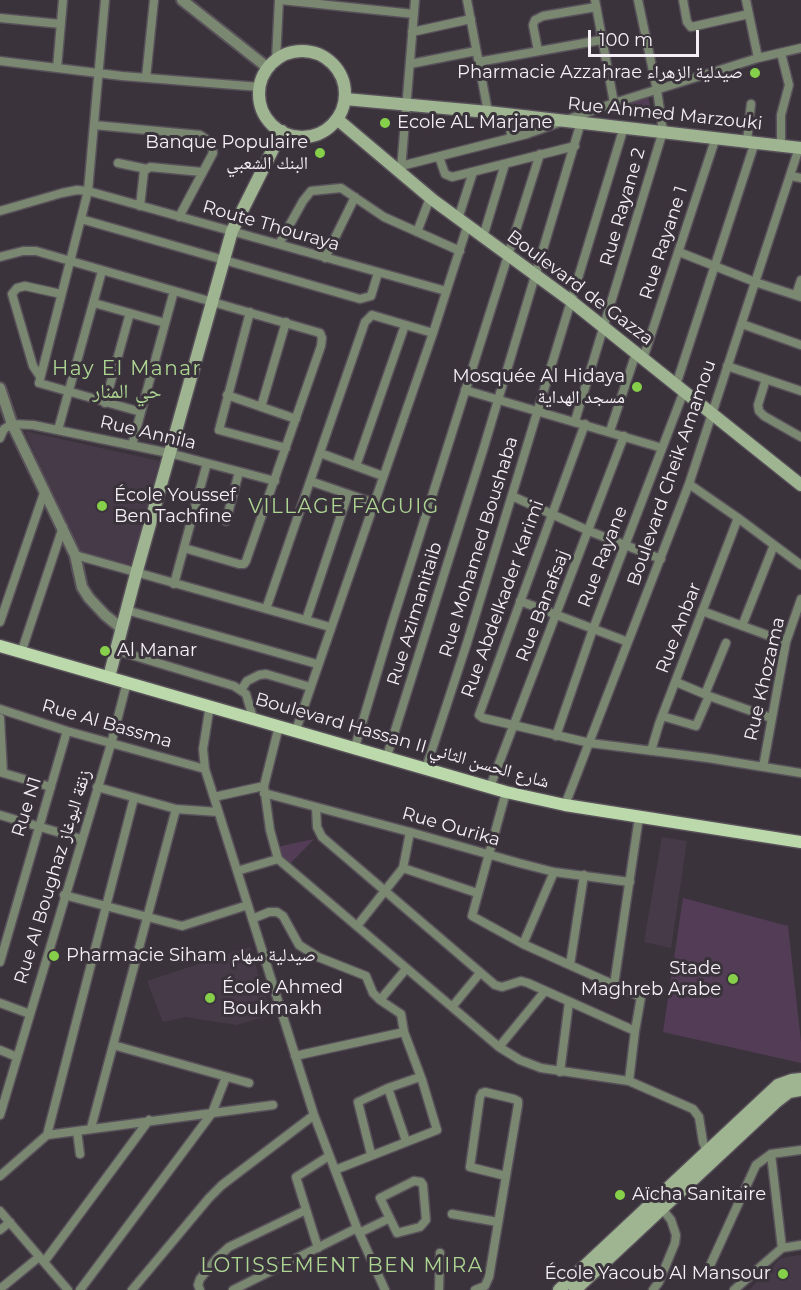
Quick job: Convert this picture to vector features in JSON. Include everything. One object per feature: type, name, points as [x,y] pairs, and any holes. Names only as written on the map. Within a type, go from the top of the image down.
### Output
[{"type":"main road","points":[[300,51],[325,58],[339,72],[344,84],[345,99],[337,119],[327,129],[310,136],[293,135],[282,131],[270,122],[264,113],[260,87],[272,64],[288,54],[300,51]]},
{"type":"main road","name":"Rue Ahmed Marzouki","points":[[345,99],[510,114],[800,148]]},
{"type":"main road","name":"Boulevard de Gazza","points":[[337,119],[401,169],[430,198],[571,301],[801,484]]},
{"type":"main road","points":[[109,677],[232,231],[282,131]]},
{"type":"main road","name":"Boulevard Hassan II شارع الحسن الثاني","points":[[0,646],[506,792],[565,805],[801,842]]},
{"type":"main road","points":[[575,1290],[707,1152],[778,1085],[801,1079]]},
{"type":"main road","points":[[560,1290],[776,1102],[789,1092],[801,1090]]},
{"type":"street","points":[[57,68],[63,0]]},
{"type":"street","points":[[105,0],[88,191],[39,375],[39,384],[141,412]]},
{"type":"street","points":[[146,78],[154,0]]},
{"type":"street","points":[[182,0],[272,64],[280,0],[414,14]]},
{"type":"street","points":[[467,0],[488,112]]},
{"type":"street","points":[[638,0],[663,131]]},
{"type":"street","points":[[683,0],[687,22],[691,27],[749,14]]},
{"type":"street","points":[[746,0],[758,58]]},
{"type":"street","points":[[418,1],[412,32],[401,169],[511,138],[758,58],[801,48]]},
{"type":"street","points":[[537,51],[533,26],[535,20],[543,16],[596,4],[614,103]]},
{"type":"street","points":[[0,18],[61,24]]},
{"type":"street","points":[[412,32],[471,19]]},
{"type":"street","points":[[478,62],[601,40]]},
{"type":"street","points":[[410,64],[476,51]]},
{"type":"street","points":[[781,53],[789,86],[781,115],[781,144]]},
{"type":"street","points":[[0,62],[146,78],[260,87]]},
{"type":"street","name":"Rue Rayane","points":[[556,736],[593,629],[662,448],[751,141],[751,104]]},
{"type":"street","points":[[510,114],[511,138]]},
{"type":"street","name":"Rue Azimanitaib","points":[[387,756],[581,122]]},
{"type":"street","points":[[94,124],[200,135],[209,141],[213,151],[179,217]]},
{"type":"street","name":"Rue Mohamed Boushaba","points":[[426,768],[467,643],[624,127]]},
{"type":"street","name":"Rue Rayane 2","points":[[575,421],[663,131]]},
{"type":"street","name":"Rue Rayane 1","points":[[610,431],[679,252],[716,137]]},
{"type":"street","points":[[439,157],[447,176],[452,177],[575,146]]},
{"type":"street","name":"Boulevard Cheik Amamou","points":[[565,805],[689,484],[800,148]]},
{"type":"street","points":[[356,747],[392,623],[540,154]]},
{"type":"street","points":[[118,163],[147,168],[155,166],[202,172]]},
{"type":"street","points":[[483,237],[506,164]]},
{"type":"street","points":[[140,206],[144,171],[147,168]]},
{"type":"street","points":[[296,730],[460,251],[473,172]]},
{"type":"street","points":[[791,176],[801,178]]},
{"type":"street","points":[[279,244],[311,191],[341,188],[376,213],[460,251]]},
{"type":"street","points":[[0,211],[62,193],[77,190],[88,191]]},
{"type":"street","name":"Route Thouraya","points":[[88,191],[446,291]]},
{"type":"street","points":[[325,258],[355,197]]},
{"type":"street","points":[[417,232],[430,198]]},
{"type":"street","points":[[81,219],[360,299],[370,296],[378,273]]},
{"type":"street","points":[[0,257],[23,251],[36,251],[320,333],[322,339],[296,419],[244,564],[184,548]]},
{"type":"street","points":[[679,252],[755,282],[799,296],[801,280]]},
{"type":"street","points":[[58,430],[102,271]]},
{"type":"street","points":[[39,375],[33,366],[12,294],[17,288],[25,286],[61,294]]},
{"type":"street","points":[[132,445],[174,291]]},
{"type":"street","points":[[94,303],[165,323]]},
{"type":"street","points":[[250,312],[219,430],[286,448]]},
{"type":"street","points":[[105,402],[130,313]]},
{"type":"street","points":[[266,609],[365,322],[372,315],[433,333]]},
{"type":"street","points":[[261,407],[286,322]]},
{"type":"street","points":[[742,324],[801,345]]},
{"type":"street","points":[[356,466],[405,325]]},
{"type":"street","points":[[727,366],[801,391]]},
{"type":"street","points":[[766,379],[758,405],[759,411],[801,437]]},
{"type":"street","points":[[0,388],[12,424],[75,555],[85,591],[105,615],[121,628]]},
{"type":"street","points":[[465,390],[662,448]]},
{"type":"street","points":[[227,395],[296,419]]},
{"type":"street","points":[[0,438],[4,429],[12,424]]},
{"type":"street","name":"Rue Annila","points":[[12,424],[33,425],[169,453],[275,481]]},
{"type":"street","name":"Rue Abdelkader Karimi","points":[[585,424],[479,715],[483,718],[590,743],[801,772]]},
{"type":"street","name":"Rue Banafsaj","points":[[490,787],[624,436]]},
{"type":"street","points":[[320,453],[383,476]]},
{"type":"street","points":[[174,584],[207,463]]},
{"type":"street","points":[[226,521],[239,472]]},
{"type":"street","points":[[310,481],[374,503]]},
{"type":"street","points":[[689,484],[801,565]]},
{"type":"street","points":[[0,622],[45,490]]},
{"type":"street","points":[[306,620],[348,494]]},
{"type":"street","points":[[512,496],[589,531],[661,559]]},
{"type":"street","name":"Rue Anbar","points":[[651,751],[662,716],[738,518]]},
{"type":"street","points":[[21,653],[63,527]]},
{"type":"street","points":[[742,626],[774,545]]},
{"type":"street","points":[[75,555],[330,627]]},
{"type":"street","name":"Rue Khozama","points":[[763,766],[786,642],[801,599]]},
{"type":"street","points":[[520,601],[628,642]]},
{"type":"street","points":[[126,610],[317,664]]},
{"type":"street","points":[[702,611],[786,642]]},
{"type":"street","points":[[662,716],[696,726],[726,643]]},
{"type":"street","points":[[115,650],[234,686],[246,694],[253,718]]},
{"type":"street","points":[[241,690],[252,677],[266,674],[310,687]]},
{"type":"street","name":"Rue Al Boughaz زنقة البوغاز","points":[[0,1115],[111,744],[127,682]]},
{"type":"street","points":[[676,682],[771,718]]},
{"type":"street","points":[[210,705],[203,748],[205,769],[218,813],[314,1115],[358,1230],[385,1290]]},
{"type":"street","name":"Rue Al Bassma","points":[[0,709],[111,744],[205,769]]},
{"type":"street","points":[[0,718],[2,772],[51,787]]},
{"type":"street","points":[[279,726],[264,790],[270,830],[278,859],[499,1047],[520,1060],[541,1068],[629,1081],[693,1110],[699,1117],[707,1152]]},
{"type":"street","name":"Rue N1","points":[[0,962],[67,731]]},
{"type":"street","points":[[97,787],[176,809],[218,813]]},
{"type":"street","name":"Rue Ourika","points":[[214,797],[264,790],[316,807],[554,872],[630,882]]},
{"type":"street","points":[[506,792],[472,916],[523,944],[641,998],[629,1081]]},
{"type":"street","points":[[47,1135],[134,798]]},
{"type":"street","points":[[316,807],[318,832],[480,973],[498,986],[521,981],[635,1030]]},
{"type":"street","points":[[91,1128],[176,809]]},
{"type":"street","points":[[0,815],[81,839]]},
{"type":"street","points":[[614,985],[639,817]]},
{"type":"street","points":[[357,926],[403,868],[410,832]]},
{"type":"street","points":[[237,871],[278,859]]},
{"type":"street","points":[[403,868],[477,893]]},
{"type":"street","points":[[523,944],[554,872]]},
{"type":"street","points":[[570,965],[584,875]]},
{"type":"street","points":[[64,895],[182,926],[248,905]]},
{"type":"street","points":[[252,919],[269,912],[277,912],[282,916],[299,945],[318,957],[366,976],[373,993],[400,1014],[437,1130],[335,1170]]},
{"type":"street","points":[[380,1000],[406,969]]},
{"type":"street","points":[[452,1007],[480,973]]},
{"type":"street","points":[[499,1047],[545,991]]},
{"type":"street","points":[[560,1072],[570,1002]]},
{"type":"street","points":[[0,1003],[30,1014]]},
{"type":"street","points":[[295,1056],[404,1032]]},
{"type":"street","points":[[113,1045],[249,1083]]},
{"type":"street","points":[[0,1050],[17,1057]]},
{"type":"street","points":[[80,1290],[212,1113],[226,1077]]},
{"type":"street","points":[[371,1154],[358,1102],[420,1077]]},
{"type":"street","points":[[388,1088],[406,1142]]},
{"type":"street","points":[[475,1290],[486,1288],[489,1277],[506,1176],[518,1101],[485,1092],[480,1097],[470,1167],[506,1176]]},
{"type":"street","points":[[0,1176],[47,1135],[273,1105]]},
{"type":"street","points":[[132,1290],[222,1185],[314,1115]]},
{"type":"street","points":[[1,1289],[41,1260],[149,1120]]},
{"type":"street","points":[[77,1131],[80,1154]]},
{"type":"street","points":[[708,1269],[759,1161],[771,1154],[801,1150]]},
{"type":"street","points":[[771,1154],[782,1248]]},
{"type":"street","points":[[318,1248],[296,1177],[329,1156]]},
{"type":"street","points":[[414,1181],[421,1182],[426,1216],[423,1226],[396,1233],[388,1219],[380,1198],[414,1181]]},
{"type":"street","points":[[653,1290],[659,1282],[676,1235],[671,1220],[658,1204]]},
{"type":"street","points":[[200,1290],[198,1285],[200,1279],[229,1247],[306,1210]]},
{"type":"street","points":[[0,1211],[68,1290]]},
{"type":"street","points":[[452,1214],[498,1222]]},
{"type":"street","points":[[233,1290],[318,1248],[388,1219]]},
{"type":"street","points":[[0,1230],[10,1222]]},
{"type":"street","points":[[734,1290],[782,1248],[801,1245]]},
{"type":"street","points":[[438,1290],[440,1253]]},
{"type":"shaded area","points":[[648,96],[653,120],[598,112]]},
{"type":"shaded area","name":"École Youssef Ben Tachfine","points":[[25,431],[159,461],[133,565],[76,552]]},
{"type":"shaded area","points":[[662,837],[687,841],[671,948],[644,942]]},
{"type":"shaded area","points":[[314,839],[289,865],[280,859],[277,847]]},
{"type":"shaded area","name":"Stade Maghreb Arabe","points":[[683,898],[788,926],[801,1042],[801,1063],[663,1032]]},
{"type":"shaded area","name":"École Ahmed Boukmakh","points":[[250,947],[271,1015],[236,1025],[186,1017],[163,1022],[147,981]]},
{"type":"shaded area","name":"École Yacoub Al Mansour","points":[[801,1255],[801,1290],[749,1290],[781,1258]]},
{"type":"place","name":"Pharmacie Azzahrae صيدلية الزهراء","points":[[755,73]]},
{"type":"place","name":"Ecole AL Marjane","points":[[385,123]]},
{"type":"place","name":"Banque Populaire البنك الشعبي","points":[[320,153]]},
{"type":"place","name":"Mosquée Al Hidaya مسجد الهداية","points":[[637,387]]},
{"type":"place","name":"École Youssef Ben Tachfine","points":[[102,506]]},
{"type":"place","name":"Al Manar","points":[[105,651]]},
{"type":"place","name":"Pharmacie Siham صيدلية سهام","points":[[54,956]]},
{"type":"place","name":"Stade Maghreb Arabe","points":[[733,979]]},
{"type":"place","name":"École Ahmed Boukmakh","points":[[210,998]]},
{"type":"place","name":"Aïcha Sanitaire","points":[[620,1195]]},
{"type":"place","name":"École Yacoub Al Mansour","points":[[783,1274]]},
{"type":"district","name":"Hay El Manar حي المنار","points":[[127,380]]},
{"type":"district","name":"VILLAGE FAGUIG","points":[[344,507]]},
{"type":"district","name":"LOTISSEMENT BEN MIRA","points":[[342,1266]]}]
